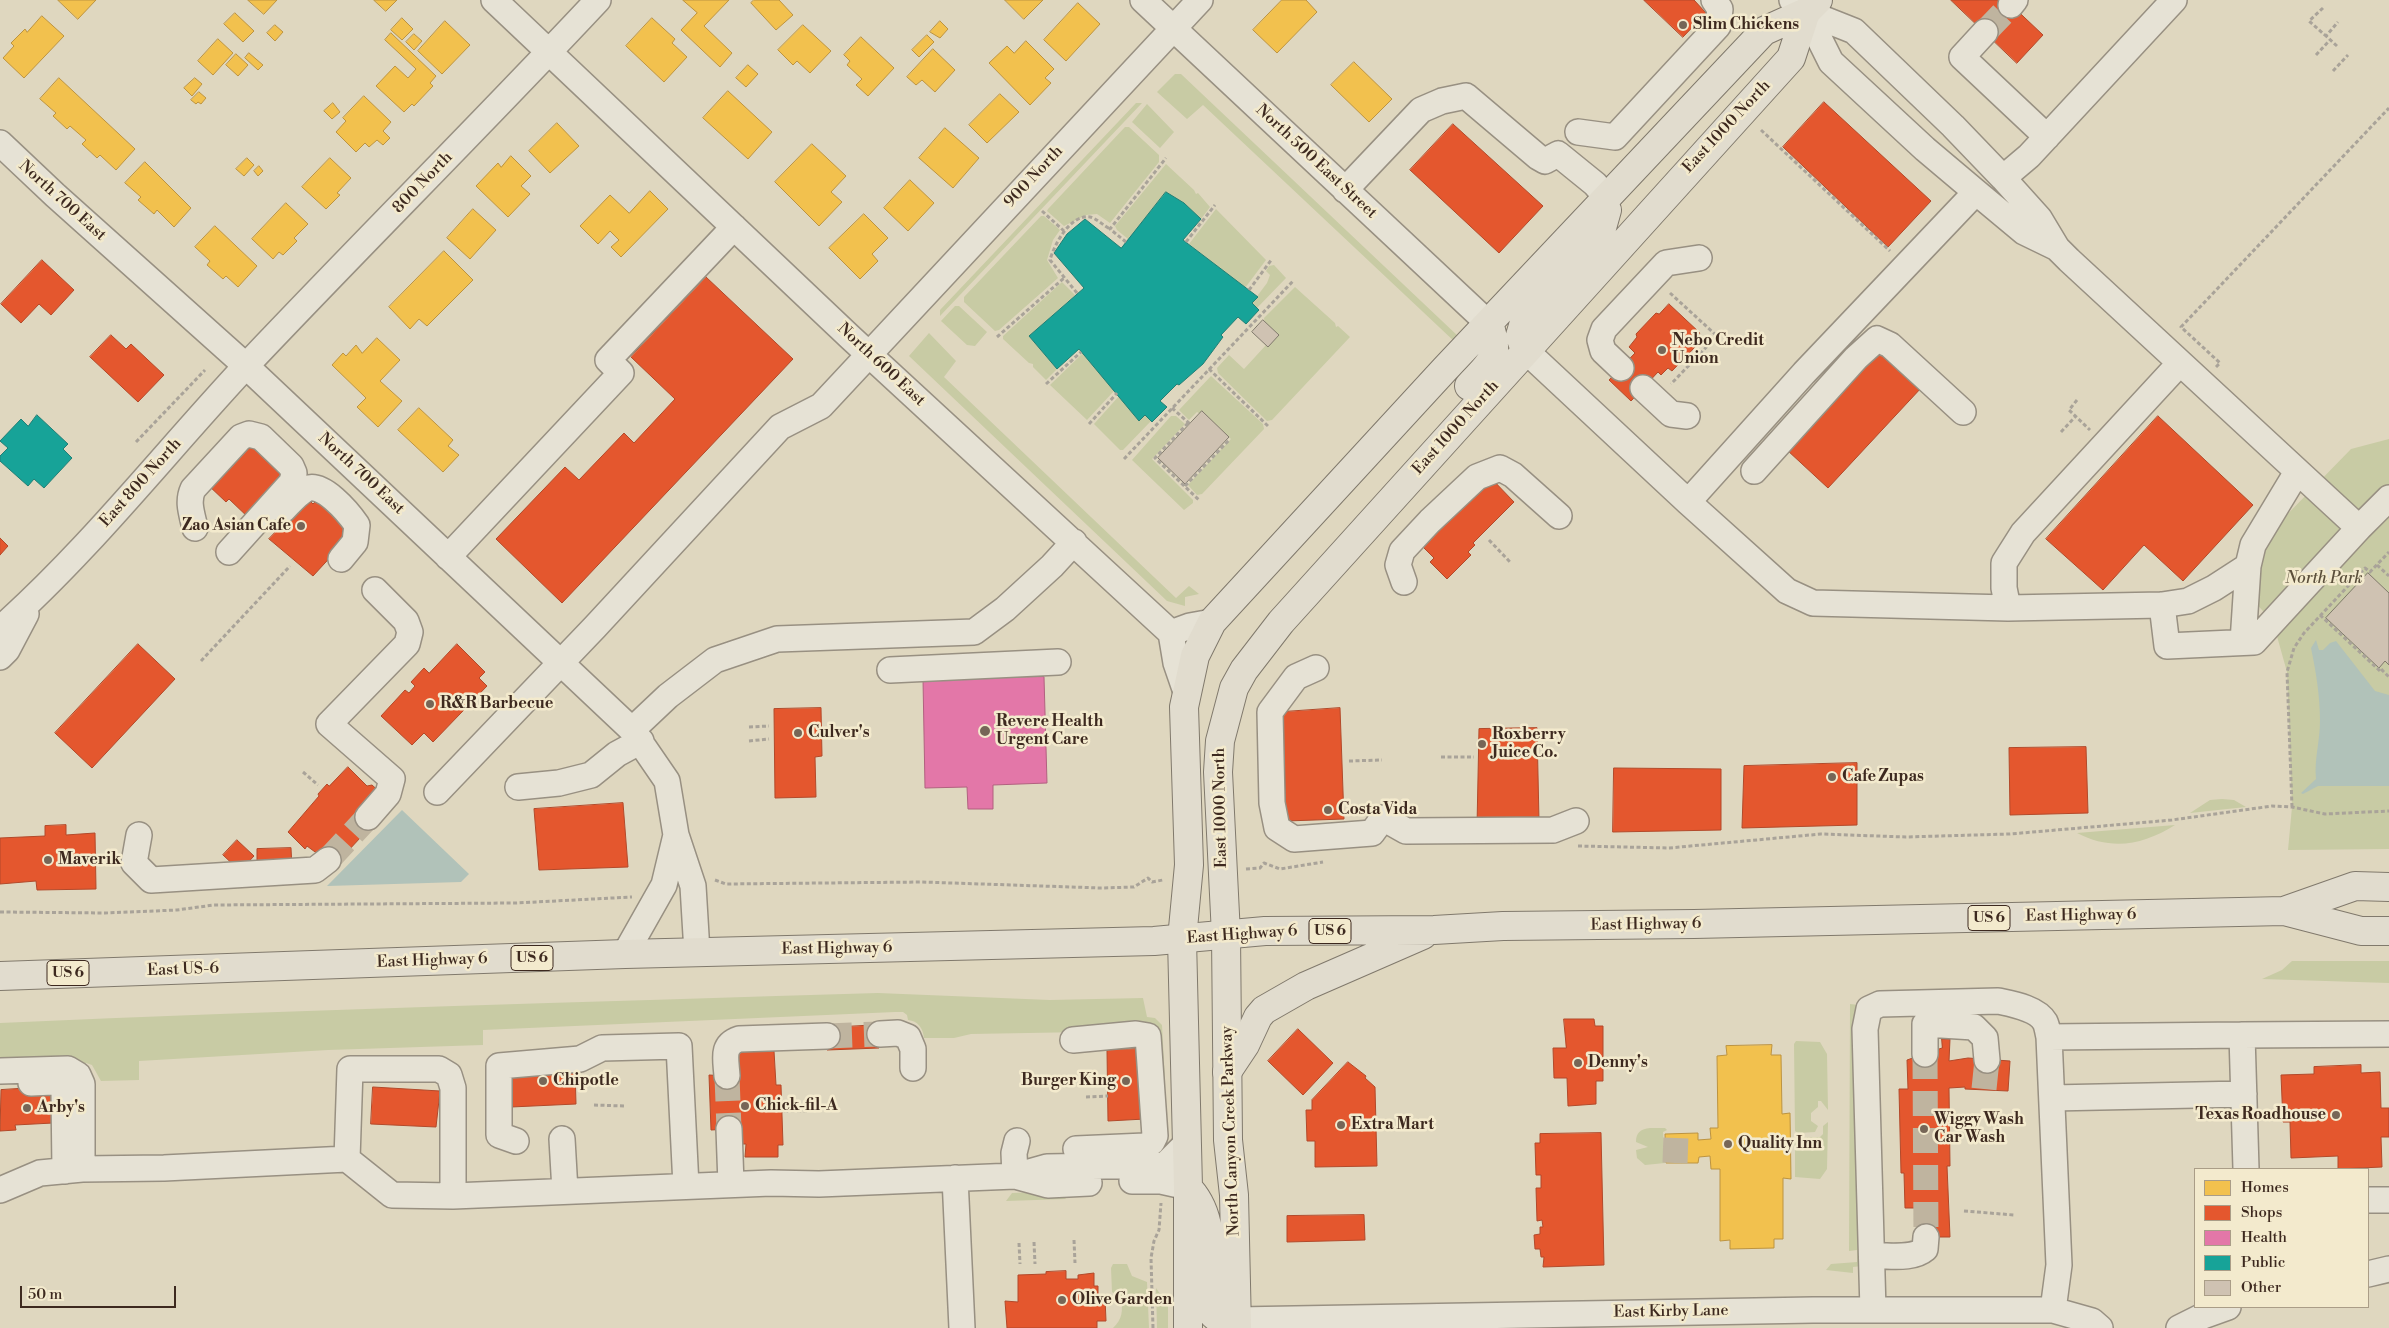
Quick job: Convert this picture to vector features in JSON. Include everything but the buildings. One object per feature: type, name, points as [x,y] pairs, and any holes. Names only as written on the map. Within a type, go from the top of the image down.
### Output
[{"type":"main road","name":"East 1000 North","points":[[1182,938],[1188,865],[1184,707],[1195,656],[1212,622],[1764,31],[1805,4]]},
{"type":"main road","name":"East 1000 North","points":[[1226,935],[1218,772],[1220,741],[1234,688],[1249,663],[1281,622],[1791,58],[1805,4]]},
{"type":"main road","points":[[1525,350],[1520,336],[1525,319],[1600,235],[1607,216],[1608,199]]},
{"type":"main road","points":[[1407,482],[1414,460],[1438,421],[1495,355],[1496,342],[1489,324]]},
{"type":"main road","name":"East Highway 6","points":[[2284,911],[2355,886],[2389,887]]},
{"type":"main road","name":"East Highway 6","points":[[230,968],[625,954],[1154,941],[1265,931],[1434,930],[1503,926],[1694,924],[2284,911],[2361,930],[2389,931]]},
{"type":"main road","points":[[1227,1072],[1264,1010],[1306,986],[1434,930]]},
{"type":"main road","name":"North Canyon Creek Parkway","points":[[1226,935],[1227,1072],[1237,1324]]},
{"type":"main road","points":[[1182,938],[1188,1188],[1188,1328]]},
{"type":"main road","name":"East US-6","points":[[0,976],[230,968]]},
{"type":"main road","points":[[1188,1188],[1198,1199],[1206,1216],[1209,1237],[1210,1309],[1212,1314],[1221,1320],[1237,1324]]},
{"type":"street","name":"North 600 East","points":[[494,0],[869,354],[1171,633]]},
{"type":"street","name":"800 North","points":[[246,366],[598,0]]},
{"type":"street","name":"North 500 East Street","points":[[1143,0],[1489,324]]},
{"type":"street","name":"900 North","points":[[437,792],[780,427],[821,406],[1200,0]]},
{"type":"street","points":[[2003,178],[2029,156],[2174,0]]},
{"type":"street","points":[[1589,134],[1717,4]]},
{"type":"street","points":[[1805,4],[1854,31],[1953,126],[2003,178],[2039,218],[2057,248],[2359,528]]},
{"type":"street","points":[[1805,4],[1831,62],[1925,149],[2024,232],[2057,248]]},
{"type":"street","points":[[1985,32],[1962,57],[2047,137]]},
{"type":"street","points":[[1345,190],[1421,110],[1442,101],[1466,96],[1538,157],[1545,161],[1558,154],[1595,184],[1608,199]]},
{"type":"street","name":"North 700 East","points":[[0,143],[55,195],[246,366],[561,662],[637,736],[668,781],[676,835],[693,886],[697,952]]},
{"type":"street","points":[[1688,502],[1797,381],[1976,192]]},
{"type":"street","points":[[448,556],[621,373],[608,360],[734,227]]},
{"type":"street","points":[[1621,368],[1603,351],[1600,340],[1604,329],[1666,262],[1699,258]]},
{"type":"street","points":[[1754,472],[1856,358],[1877,339],[1890,345],[1963,412]]},
{"type":"street","points":[[1525,350],[1688,502],[1787,590],[1813,603],[2008,608],[2162,605],[2188,600],[2214,588],[2248,566]]},
{"type":"street","points":[[2008,608],[2004,588],[2004,563],[2024,533],[2180,363]]},
{"type":"street","name":"East 800 North","points":[[0,629],[34,599],[246,366]]},
{"type":"street","points":[[1643,388],[1671,414],[1687,416]]},
{"type":"street","points":[[195,528],[190,505],[190,496],[193,489],[241,437],[249,434],[261,436],[291,466],[294,473],[292,482],[233,556],[296,496],[312,487],[319,488],[328,494],[356,525],[355,542],[341,559]]},
{"type":"street","points":[[1404,582],[1398,565],[1402,551],[1478,477],[1500,468],[1513,475],[1559,516]]},
{"type":"street","points":[[2243,642],[2248,566],[2257,537],[2297,472]]},
{"type":"street","points":[[2162,605],[2167,646],[2254,642],[2389,498]]},
{"type":"street","points":[[518,787],[559,783],[591,775],[637,736],[694,674],[715,660],[777,639],[974,632],[1005,609],[1052,566],[1074,542]]},
{"type":"street","points":[[368,817],[388,794],[392,779],[329,724],[407,644],[410,632],[406,621],[375,590]]},
{"type":"street","name":"East 800 North","points":[[0,657],[7,650],[34,599]]},
{"type":"street","points":[[1186,692],[1176,663],[1171,633],[1190,626],[1212,622]]},
{"type":"street","points":[[890,670],[1058,662]]},
{"type":"street","points":[[1316,668],[1296,677],[1270,712],[1272,803],[1276,828],[1294,840],[1372,833],[1384,818],[1406,831],[1553,830],[1576,821]]},
{"type":"street","points":[[139,835],[134,863],[151,880],[315,870],[328,860]]},
{"type":"street","name":"North 700 East","points":[[625,954],[664,885],[676,835]]},
{"type":"street","points":[[1873,1310],[1865,1029],[1870,1009],[1880,1004],[1998,1001],[2017,1004],[2047,1029],[2242,1035],[2389,1034]]},
{"type":"street","points":[[1925,1054],[1925,1024],[1974,1027],[1985,1038],[1987,1060]]},
{"type":"street","points":[[2047,1029],[2059,1264],[2053,1310]]},
{"type":"street","points":[[880,1034],[898,1033],[908,1038],[913,1049],[913,1068]]},
{"type":"street","points":[[1073,1040],[1136,1034],[1148,1036],[1155,1136],[1152,1142],[1145,1146],[1076,1149]]},
{"type":"street","points":[[2242,1035],[2246,1168]]},
{"type":"street","points":[[727,1076],[725,1049],[730,1042],[739,1038],[827,1036]]},
{"type":"street","points":[[516,1141],[499,1134],[499,1066],[503,1056],[520,1051],[679,1046],[686,1186]]},
{"type":"street","points":[[0,1071],[68,1069],[78,1075],[82,1084],[74,1170]]},
{"type":"street","points":[[347,1159],[350,1069],[439,1069],[449,1075],[453,1088],[453,1196]]},
{"type":"street","points":[[0,1083],[52,1082],[60,1084],[64,1091],[74,1170]]},
{"type":"street","points":[[2052,1098],[2244,1094]]},
{"type":"street","points":[[729,1129],[731,1184]]},
{"type":"street","points":[[562,1139],[565,1191]]},
{"type":"street","points":[[1016,1176],[1014,1153],[1017,1141]]},
{"type":"street","points":[[0,1190],[40,1173],[347,1159],[392,1195],[453,1196],[731,1184],[819,1184],[1016,1176],[1048,1167],[1165,1165],[1186,1144]]},
{"type":"street","points":[[1016,1176],[1048,1185],[1161,1181],[1188,1188]]},
{"type":"street","points":[[955,1178],[962,1328]]},
{"type":"street","points":[[2369,1200],[2389,1200]]},
{"type":"street","points":[[1872,1256],[1912,1256],[1920,1254],[1925,1249],[1926,1237]]},
{"type":"street","points":[[2369,1274],[2389,1269]]},
{"type":"street","points":[[2179,1328],[2225,1308]]},
{"type":"street","name":"East Kirby Lane","points":[[1237,1324],[1873,1310],[2053,1310],[2092,1321],[2100,1328]]},
{"type":"path","points":[[2323,8],[2309,21],[2337,46]]},
{"type":"path","points":[[2326,36],[2338,22]]},
{"type":"path","points":[[2316,55],[2330,40]]},
{"type":"path","points":[[2333,71],[2348,55]]},
{"type":"path","points":[[2214,369],[2220,363],[2181,327],[2389,108]]},
{"type":"path","points":[[1761,130],[1892,253]]},
{"type":"path","points":[[1110,229],[1166,158]]},
{"type":"path","points":[[1186,242],[1215,205]]},
{"type":"path","points":[[1042,210],[1064,231]]},
{"type":"path","points":[[1077,293],[1050,260],[1054,246],[1064,231],[1076,221],[1091,217],[1126,242]]},
{"type":"path","points":[[1250,290],[1272,259]]},
{"type":"path","points":[[997,337],[1064,278]]},
{"type":"path","points":[[1124,458],[1294,280]]},
{"type":"path","points":[[1669,386],[1717,336],[1670,293]]},
{"type":"path","points":[[1046,384],[1081,352]]},
{"type":"path","points":[[1209,369],[1269,427]]},
{"type":"path","points":[[136,442],[205,370]]},
{"type":"path","points":[[1089,424],[1117,394]]},
{"type":"path","points":[[1172,408],[1189,424],[1155,458],[1199,500]]},
{"type":"path","points":[[2061,432],[2076,416]]},
{"type":"path","points":[[1185,486],[1230,439]]},
{"type":"path","points":[[1489,540],[1511,563]]},
{"type":"path","points":[[2292,807],[2287,672],[2294,648],[2304,633],[2365,568],[2370,572],[2389,552]]},
{"type":"path","points":[[2377,565],[2389,576]]},
{"type":"path","points":[[201,661],[290,566]]},
{"type":"path","points":[[2320,615],[2389,677]]},
{"type":"path","points":[[749,727],[769,726]]},
{"type":"path","points":[[749,741],[769,739]]},
{"type":"path","points":[[1441,757],[1474,757]]},
{"type":"path","points":[[1349,761],[1382,760]]},
{"type":"path","points":[[303,772],[318,785]]},
{"type":"path","points":[[1572,846],[1668,848],[1821,834],[1906,836],[2010,834],[2172,820],[2272,806],[2292,807],[2325,814],[2389,811]]},
{"type":"path","points":[[1260,868],[1264,864],[1280,869],[1325,861]]},
{"type":"path","points":[[713,876],[716,880],[726,884],[922,882],[1101,888],[1134,887],[1148,878],[1152,882]]},
{"type":"path","points":[[0,912],[104,913],[177,910],[214,905],[516,903],[624,898],[640,894]]},
{"type":"path","points":[[1086,1097],[1108,1096]]},
{"type":"path","points":[[594,1106],[625,1106]]},
{"type":"path","points":[[784,1111],[807,1111]]},
{"type":"path","points":[[1153,1328],[1151,1258],[1154,1241],[1160,1230],[1160,1198]]},
{"type":"path","points":[[1964,1211],[2014,1215]]},
{"type":"path","points":[[1074,1240],[1075,1262]]},
{"type":"path","points":[[1034,1242],[1036,1264]]},
{"type":"path","points":[[1019,1243],[1020,1264]]},
{"type":"green space","points":[[1175,74],[1181,74],[1459,337],[1456,343],[1203,105],[1187,119],[1157,92]]},
{"type":"green space","points":[[1136,103],[1142,103],[940,316],[940,310]]},
{"type":"green space","points":[[1147,104],[1174,132],[1160,148],[1132,122]]},
{"type":"green space","points":[[1125,127],[1129,127],[1159,155],[1159,162],[1110,223],[1097,214],[1086,215],[1064,226],[1047,211],[1048,209]]},
{"type":"green space","points":[[1166,164],[1196,194],[1198,193],[1210,207],[1201,219],[1184,203],[1166,193],[1128,239],[1115,226]]},
{"type":"green space","points":[[1216,209],[1266,260],[1245,288],[1189,244]]},
{"type":"green space","points":[[1041,216],[1044,216],[1060,230],[1053,240],[1047,260],[1058,278],[999,330],[995,331],[964,302],[964,297]]},
{"type":"green space","points":[[1274,265],[1286,278],[1257,308],[1252,303],[1267,283],[1270,275],[1266,271],[1269,266]]},
{"type":"green space","points":[[1062,282],[1075,295],[1029,336],[1057,369],[1046,380],[1033,367],[1033,364],[1029,363],[1003,339],[1003,336]]},
{"type":"green space","points":[[1295,287],[1335,323],[1336,327],[1338,326],[1350,337],[1272,420],[1267,421],[1218,373],[1217,368],[1229,355],[1244,369],[1266,345],[1268,347],[1264,318]]},
{"type":"green space","points":[[955,306],[959,306],[987,332],[975,346],[967,345],[941,321]]},
{"type":"green space","points":[[929,333],[956,361],[944,377],[1176,598],[1189,586],[1199,594],[1185,597],[1185,606],[1167,601],[909,356]]},
{"type":"green space","points":[[1083,353],[1114,391],[1087,420],[1050,385]]},
{"type":"green space","points":[[1211,376],[1263,424],[1264,429],[1202,494],[1197,495],[1188,485],[1231,439],[1202,412],[1200,414],[1197,412],[1189,420],[1179,410]]},
{"type":"green space","points":[[1119,396],[1139,421],[1145,415],[1151,421],[1123,450],[1120,450],[1094,424]]},
{"type":"green space","points":[[1171,416],[1176,416],[1185,424],[1152,459],[1193,500],[1193,503],[1184,510],[1132,460]]},
{"type":"green space","name":"North Park","points":[[2389,439],[2389,849],[2288,850],[2292,807],[2287,672],[2273,622],[2252,599],[2259,566],[2274,528],[2351,449]]},
{"type":"green space","points":[[2210,800],[2234,800],[2246,807],[2190,813]]},
{"type":"green space","points":[[2175,825],[2163,832],[2139,841],[2115,844],[2090,839],[2077,833]]},
{"type":"green space","points":[[2292,961],[2389,961],[2389,983],[2262,979],[2282,970]]},
{"type":"green space","points":[[878,993],[1050,1000],[1143,998],[1147,1017],[1155,1018],[1162,1025],[1165,1080],[1162,1079],[1156,1034],[1084,1032],[971,1034],[954,1038],[924,1038],[919,1026],[915,1022],[908,1020],[907,1015],[903,1012],[483,1030],[483,1045],[328,1050],[139,1061],[139,1080],[101,1081],[92,1065],[86,1063],[0,1066],[0,1023],[329,1010]]},
{"type":"green space","points":[[1850,1004],[1859,1005],[1862,1266],[1853,1267],[1853,1273],[1826,1270],[1831,1264],[1857,1262],[1857,1250],[1849,1251]]},
{"type":"green space","points":[[1796,1041],[1820,1042],[1827,1054],[1828,1110],[1821,1101],[1818,1101],[1818,1107],[1811,1113],[1811,1121],[1818,1126],[1815,1132],[1798,1133],[1795,1131],[1794,1044]]},
{"type":"green space","points":[[1828,1122],[1827,1169],[1820,1179],[1795,1177],[1795,1140],[1797,1138],[1820,1137],[1823,1134],[1823,1126]]},
{"type":"green space","points":[[1650,1128],[1665,1128],[1667,1130],[1663,1132],[1665,1163],[1645,1165],[1637,1158],[1636,1150],[1648,1147],[1636,1142],[1638,1133]]},
{"type":"green space","points":[[1059,1191],[1066,1199],[1006,1201],[1012,1193]]},
{"type":"green space","points":[[1113,1264],[1127,1264],[1132,1276],[1147,1282],[1149,1328],[1113,1328],[1120,1318],[1122,1306],[1120,1298],[1112,1292],[1111,1268]]},
{"type":"green space","points":[[1156,1288],[1168,1305],[1168,1328],[1157,1328]]},
{"type":"shaded area","points":[[2316,640],[2319,650],[2323,650],[2330,643],[2336,641],[2375,691],[2389,695],[2389,786],[2318,786],[2303,794],[2301,793],[2316,779],[2320,712],[2311,648]]},
{"type":"shaded area","points":[[402,810],[469,874],[461,882],[327,886]]},
{"type":"tunnel","points":[[1985,32],[2011,5]]},
{"type":"tunnel","points":[[328,860],[368,817]]},
{"type":"tunnel","points":[[827,1036],[880,1034]]},
{"type":"tunnel","points":[[1925,1054],[1926,1237]]},
{"type":"tunnel","points":[[1984,1089],[1987,1060]]},
{"type":"tunnel","points":[[727,1076],[729,1129]]},
{"type":"tunnel","points":[[1675,1163],[1676,1134]]},
{"type":"place","name":"Slim Chickens","points":[[1683,25]]},
{"type":"place","name":"Nebo Credit Union","points":[[1662,350]]},
{"type":"place","name":"Zao Asian Cafe","points":[[301,526]]},
{"type":"place","name":"R&R Barbecue","points":[[430,704]]},
{"type":"place","name":"Revere Health Urgent Care","points":[[985,731]]},
{"type":"place","name":"Culver's","points":[[798,733]]},
{"type":"place","name":"Roxberry Juice Co.","points":[[1482,744]]},
{"type":"place","name":"Cafe Zupas","points":[[1832,777]]},
{"type":"place","name":"Costa Vida","points":[[1328,810]]},
{"type":"place","name":"Maverik","points":[[48,860]]},
{"type":"place","name":"Denny's","points":[[1578,1063]]},
{"type":"place","name":"Chipotle","points":[[543,1081]]},
{"type":"place","name":"Burger King","points":[[1126,1081]]},
{"type":"place","name":"Chick-fil-A","points":[[745,1106]]},
{"type":"place","name":"Arby's","points":[[27,1108]]},
{"type":"place","name":"Texas Roadhouse","points":[[2336,1115]]},
{"type":"place","name":"Extra Mart","points":[[1341,1125]]},
{"type":"place","name":"Wiggy Wash Car Wash","points":[[1924,1129]]},
{"type":"place","name":"Quality Inn","points":[[1728,1144]]},
{"type":"place","name":"Olive Garden","points":[[1062,1300]]}]
